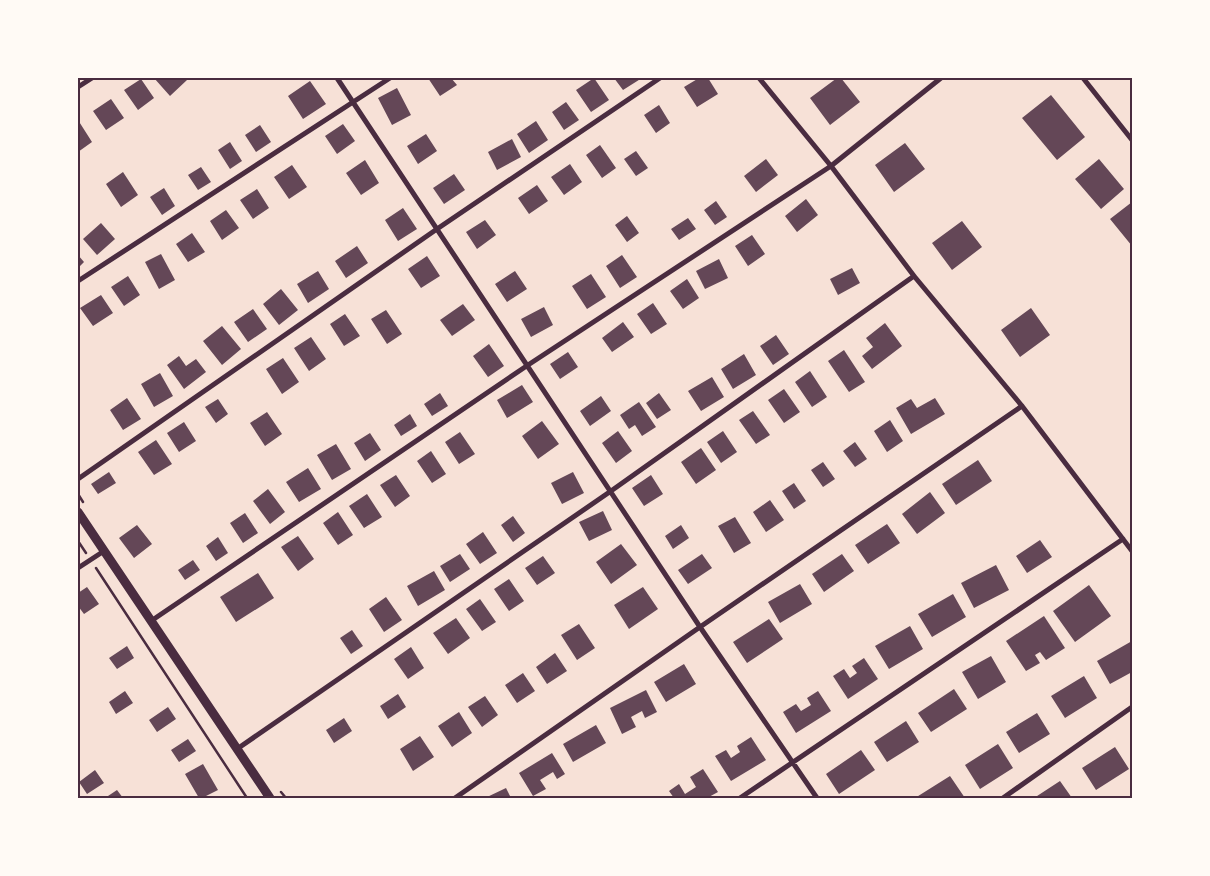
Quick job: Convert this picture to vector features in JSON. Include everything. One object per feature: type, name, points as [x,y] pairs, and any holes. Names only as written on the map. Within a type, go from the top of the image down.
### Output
[{"type":"street","points":[[78,87],[92,78]]},
{"type":"street","points":[[337,78],[700,627],[817,798]]},
{"type":"street","points":[[78,282],[390,78]]},
{"type":"street","points":[[78,479],[437,229],[660,78]]},
{"type":"street","points":[[759,78],[831,166],[914,276],[1022,406],[1132,550]]},
{"type":"street","points":[[151,622],[528,365],[831,166],[940,78]]},
{"type":"street","points":[[1083,78],[1132,140]]},
{"type":"street","points":[[236,749],[611,491],[914,276]]},
{"type":"street","points":[[455,798],[1022,406]]},
{"type":"street","points":[[78,512],[270,798]]},
{"type":"street","points":[[740,798],[1123,540]]},
{"type":"street","points":[[78,568],[104,551]]},
{"type":"street","points":[[1003,798],[1132,707]]},
{"type":"path","points":[[78,541],[248,798]]},
{"type":"building","points":[[154,78],[185,78],[187,80],[170,96]]},
{"type":"building","points":[[428,78],[451,78],[457,85],[440,96]]},
{"type":"building","points":[[594,78],[609,100],[591,112],[576,90]]},
{"type":"building","points":[[614,78],[642,78],[623,90]]},
{"type":"building","points":[[699,78],[708,78],[718,94],[697,107],[684,87]]},
{"type":"building","points":[[837,78],[841,78],[860,102],[830,125],[810,98]]},
{"type":"building","points":[[141,79],[154,98],[138,110],[124,90]]},
{"type":"building","points":[[310,81],[326,104],[303,119],[288,96]]},
{"type":"building","points":[[397,88],[411,115],[392,125],[378,98]]},
{"type":"building","points":[[1051,95],[1085,137],[1057,160],[1022,118]]},
{"type":"building","points":[[111,99],[124,118],[106,130],[93,111]]},
{"type":"building","points":[[566,102],[579,120],[564,130],[552,112]]},
{"type":"building","points":[[659,105],[670,123],[656,133],[644,115]]},
{"type":"building","points":[[78,120],[92,142],[78,152]]},
{"type":"building","points":[[536,121],[548,140],[529,153],[517,134]]},
{"type":"building","points":[[343,124],[355,141],[337,154],[325,136]]},
{"type":"building","points":[[260,125],[271,142],[256,152],[245,135]]},
{"type":"building","points":[[426,134],[437,151],[418,164],[407,146]]},
{"type":"building","points":[[512,139],[521,157],[497,170],[488,152]]},
{"type":"building","points":[[230,142],[242,161],[230,169],[218,150]]},
{"type":"building","points":[[905,143],[925,169],[894,192],[875,165]]},
{"type":"building","points":[[600,145],[616,168],[602,178],[586,155]]},
{"type":"building","points":[[636,151],[648,168],[636,176],[624,159]]},
{"type":"building","points":[[766,159],[778,175],[756,192],[744,176]]},
{"type":"building","points":[[1099,159],[1124,189],[1101,209],[1075,179]]},
{"type":"building","points":[[365,160],[379,183],[361,195],[346,173]]},
{"type":"building","points":[[570,164],[582,182],[564,195],[551,177]]},
{"type":"building","points":[[292,165],[307,187],[289,199],[274,177]]},
{"type":"building","points":[[201,167],[211,182],[198,190],[188,175]]},
{"type":"building","points":[[123,172],[138,195],[121,207],[106,184]]},
{"type":"building","points":[[454,174],[465,190],[444,204],[433,188]]},
{"type":"building","points":[[537,185],[548,201],[529,214],[518,198]]},
{"type":"building","points":[[164,188],[175,206],[162,215],[150,197]]},
{"type":"building","points":[[257,189],[269,208],[253,219],[240,200]]},
{"type":"building","points":[[806,199],[818,215],[797,232],[785,216]]},
{"type":"building","points":[[716,201],[727,217],[715,225],[704,210]]},
{"type":"building","points":[[1132,202],[1132,246],[1110,219]]},
{"type":"building","points":[[403,208],[417,229],[398,241],[385,220]]},
{"type":"building","points":[[226,210],[239,228],[222,240],[210,221]]},
{"type":"building","points":[[627,216],[639,233],[627,242],[615,225]]},
{"type":"building","points":[[688,218],[696,229],[679,240],[671,229]]},
{"type":"building","points":[[485,220],[496,235],[477,249],[466,232]]},
{"type":"building","points":[[962,221],[982,247],[952,270],[932,243]]},
{"type":"building","points":[[101,223],[115,239],[97,255],[83,239]]},
{"type":"building","points":[[192,233],[205,252],[188,262],[176,244]]},
{"type":"building","points":[[752,235],[765,254],[748,266],[735,246]]},
{"type":"building","points":[[357,246],[368,263],[346,278],[335,261]]},
{"type":"building","points":[[161,254],[175,280],[159,289],[145,262]]},
{"type":"building","points":[[78,255],[84,262],[78,268]]},
{"type":"building","points":[[622,255],[637,277],[620,288],[606,266]]},
{"type":"building","points":[[427,256],[440,276],[421,288],[408,269]]},
{"type":"building","points":[[719,259],[728,278],[705,289],[696,271]]},
{"type":"building","points":[[852,268],[860,283],[838,295],[830,279]]},
{"type":"building","points":[[318,271],[329,289],[308,303],[297,284]]},
{"type":"building","points":[[515,271],[527,289],[507,302],[495,284]]},
{"type":"building","points":[[591,274],[606,297],[587,309],[572,286]]},
{"type":"building","points":[[128,276],[140,295],[124,306],[111,287]]},
{"type":"building","points":[[687,279],[699,298],[683,309],[670,291]]},
{"type":"building","points":[[281,289],[298,310],[279,325],[263,304]]},
{"type":"building","points":[[101,295],[113,313],[93,326],[80,308]]},
{"type":"building","points":[[653,303],[667,324],[651,334],[637,314]]},
{"type":"building","points":[[463,304],[475,320],[452,336],[440,320]]},
{"type":"building","points":[[544,307],[553,325],[531,337],[521,319]]},
{"type":"building","points":[[1031,308],[1050,335],[1020,357],[1001,330]]},
{"type":"building","points":[[253,309],[267,329],[248,342],[234,322]]},
{"type":"building","points":[[386,310],[402,334],[387,344],[371,319]]},
{"type":"building","points":[[345,314],[360,336],[344,346],[330,324]]},
{"type":"building","points":[[623,322],[634,337],[612,352],[602,338]]},
{"type":"building","points":[[885,323],[902,346],[872,369],[862,356],[873,347],[866,338]]},
{"type":"building","points":[[222,326],[241,349],[222,365],[203,341]]},
{"type":"building","points":[[776,335],[789,354],[773,365],[760,346]]},
{"type":"building","points":[[311,337],[326,359],[309,371],[294,348]]},
{"type":"building","points":[[489,344],[504,366],[488,377],[473,356]]},
{"type":"building","points":[[844,350],[865,382],[849,392],[828,361]]},
{"type":"building","points":[[568,352],[578,367],[560,379],[550,364]]},
{"type":"building","points":[[744,354],[756,375],[733,389],[721,369]]},
{"type":"building","points":[[179,356],[186,366],[196,359],[206,372],[184,389],[167,365]]},
{"type":"building","points":[[283,358],[299,382],[282,394],[266,369]]},
{"type":"building","points":[[810,371],[827,397],[812,407],[795,382]]},
{"type":"building","points":[[160,373],[173,396],[154,407],[141,384]]},
{"type":"building","points":[[712,377],[724,397],[701,411],[688,391]]},
{"type":"building","points":[[522,385],[533,402],[507,418],[497,400]]},
{"type":"building","points":[[784,389],[800,412],[784,423],[768,400]]},
{"type":"building","points":[[440,393],[448,406],[432,416],[424,404]]},
{"type":"building","points":[[659,393],[671,410],[657,419],[646,403]]},
{"type":"building","points":[[601,396],[611,411],[590,426],[580,411]]},
{"type":"building","points":[[127,398],[141,419],[123,430],[110,410]]},
{"type":"building","points":[[935,398],[945,414],[911,434],[896,408],[911,399],[917,408]]},
{"type":"building","points":[[218,399],[228,414],[216,423],[205,407]]},
{"type":"building","points":[[639,402],[656,427],[642,436],[635,425],[629,429],[620,415]]},
{"type":"building","points":[[753,411],[770,435],[756,444],[739,420]]},
{"type":"building","points":[[267,412],[282,434],[265,446],[250,423]]},
{"type":"building","points":[[410,414],[417,426],[401,436],[394,425]]},
{"type":"building","points":[[890,420],[903,441],[887,452],[874,431]]},
{"type":"building","points":[[542,421],[559,444],[538,459],[522,436]]},
{"type":"building","points":[[184,422],[196,441],[179,452],[167,433]]},
{"type":"building","points":[[618,431],[632,451],[616,463],[602,443]]},
{"type":"building","points":[[723,431],[737,452],[721,463],[707,442]]},
{"type":"building","points":[[460,432],[475,454],[459,464],[445,442]]},
{"type":"building","points":[[370,433],[381,450],[365,461],[354,443]]},
{"type":"building","points":[[156,440],[172,464],[154,475],[138,452]]},
{"type":"building","points":[[855,442],[867,459],[855,467],[843,451]]},
{"type":"building","points":[[336,444],[351,469],[332,480],[317,455]]},
{"type":"building","points":[[701,448],[716,470],[696,484],[681,462]]},
{"type":"building","points":[[431,451],[446,474],[432,483],[417,461]]},
{"type":"building","points":[[978,460],[992,481],[956,505],[942,484]]},
{"type":"building","points":[[823,462],[835,479],[823,487],[811,470]]},
{"type":"building","points":[[308,468],[321,489],[299,502],[286,482]]},
{"type":"building","points":[[109,472],[116,483],[98,494],[91,484]]},
{"type":"building","points":[[573,472],[584,493],[562,504],[551,483]]},
{"type":"building","points":[[396,475],[410,496],[395,507],[380,485]]},
{"type":"building","points":[[651,475],[663,494],[644,506],[632,488]]},
{"type":"building","points":[[794,483],[806,501],[794,509],[782,491]]},
{"type":"building","points":[[268,489],[285,512],[270,524],[253,501]]},
{"type":"building","points":[[930,492],[945,513],[917,534],[902,514]]},
{"type":"building","points":[[367,494],[382,517],[364,528],[349,506]]},
{"type":"building","points":[[770,500],[784,520],[766,532],[753,512]]},
{"type":"building","points":[[603,511],[612,530],[589,541],[579,522]]},
{"type":"building","points":[[338,512],[353,535],[338,545],[323,523]]},
{"type":"building","points":[[245,513],[258,533],[243,543],[230,523]]},
{"type":"building","points":[[513,516],[525,533],[513,542],[501,525]]},
{"type":"building","points":[[735,517],[751,543],[734,553],[718,526]]},
{"type":"building","points":[[887,524],[900,543],[868,564],[855,545]]},
{"type":"building","points":[[137,525],[152,544],[134,558],[119,538]]},
{"type":"building","points":[[681,525],[689,538],[673,549],[665,536]]},
{"type":"building","points":[[483,532],[497,553],[480,564],[466,544]]},
{"type":"building","points":[[298,536],[314,559],[298,571],[281,547]]},
{"type":"building","points":[[218,537],[228,553],[216,561],[206,546]]},
{"type":"building","points":[[1040,540],[1052,557],[1027,573],[1016,556]]},
{"type":"building","points":[[621,544],[637,565],[611,584],[596,562]]},
{"type":"building","points":[[460,554],[470,569],[450,582],[440,566]]},
{"type":"building","points":[[702,554],[712,568],[688,584],[678,570]]},
{"type":"building","points":[[842,554],[854,571],[824,592],[812,574]]},
{"type":"building","points":[[543,556],[555,573],[537,585],[525,568]]},
{"type":"building","points":[[193,560],[200,570],[185,580],[178,570]]},
{"type":"building","points":[[996,565],[1009,590],[974,608],[961,583]]},
{"type":"building","points":[[434,571],[445,590],[418,606],[407,586]]},
{"type":"building","points":[[258,573],[274,598],[236,622],[220,597]]},
{"type":"building","points":[[509,579],[524,601],[509,611],[494,589]]},
{"type":"building","points":[[800,584],[812,604],[780,623],[768,602]]},
{"type":"building","points":[[1089,585],[1111,616],[1075,642],[1053,611]]},
{"type":"building","points":[[87,587],[99,604],[84,614],[78,606],[78,593]]},
{"type":"building","points":[[643,587],[658,609],[629,629],[614,605]]},
{"type":"building","points":[[953,594],[966,617],[932,637],[918,614]]},
{"type":"building","points":[[386,597],[402,620],[384,632],[369,609]]},
{"type":"building","points":[[480,599],[496,622],[482,631],[466,609]]},
{"type":"building","points":[[1044,616],[1065,648],[1046,660],[1040,652],[1035,655],[1040,663],[1026,671],[1006,641]]},
{"type":"building","points":[[456,618],[470,638],[448,654],[433,633]]},
{"type":"building","points":[[769,619],[783,639],[747,663],[733,642]]},
{"type":"building","points":[[579,624],[595,648],[577,660],[561,635]]},
{"type":"building","points":[[910,626],[923,649],[889,669],[875,646]]},
{"type":"building","points":[[352,630],[363,646],[351,654],[340,638]]},
{"type":"building","points":[[1132,641],[1132,672],[1110,684],[1097,661]]},
{"type":"building","points":[[127,646],[134,658],[117,669],[109,658]]},
{"type":"building","points":[[411,647],[424,668],[408,679],[394,659]]},
{"type":"building","points":[[555,653],[567,671],[547,684],[536,667]]},
{"type":"building","points":[[991,656],[1006,682],[978,699],[962,672]]},
{"type":"building","points":[[864,658],[878,679],[848,699],[833,676],[844,669],[850,678],[857,673],[852,666]]},
{"type":"building","points":[[684,664],[696,684],[666,702],[654,682]]},
{"type":"building","points":[[523,673],[535,691],[517,703],[505,685]]},
{"type":"building","points":[[1084,676],[1097,698],[1065,718],[1051,696]]},
{"type":"building","points":[[954,689],[967,709],[931,732],[918,713]]},
{"type":"building","points":[[646,690],[657,712],[645,718],[642,711],[631,717],[636,727],[622,734],[610,708]]},
{"type":"building","points":[[125,691],[133,703],[116,714],[109,702]]},
{"type":"building","points":[[818,691],[831,711],[796,733],[783,712],[796,704],[801,711],[811,705],[807,698]]},
{"type":"building","points":[[398,694],[406,707],[388,719],[380,706]]},
{"type":"building","points":[[485,696],[498,715],[482,727],[468,707]]},
{"type":"building","points":[[168,707],[176,719],[157,732],[149,720]]},
{"type":"building","points":[[459,712],[472,733],[452,747],[438,726]]},
{"type":"building","points":[[1037,713],[1050,734],[1019,753],[1006,732]]},
{"type":"building","points":[[344,718],[352,731],[334,743],[326,730]]},
{"type":"building","points":[[906,721],[919,742],[887,762],[874,742]]},
{"type":"building","points":[[596,725],[606,743],[573,762],[563,744]]},
{"type":"building","points":[[420,736],[434,757],[413,771],[400,749]]},
{"type":"building","points":[[751,737],[766,760],[731,781],[715,756],[726,750],[731,758],[740,752],[737,746]]},
{"type":"building","points":[[188,739],[196,751],[179,762],[171,750]]},
{"type":"building","points":[[998,744],[1013,768],[980,789],[965,765]]},
{"type":"building","points":[[1115,747],[1129,769],[1096,790],[1082,768]]},
{"type":"building","points":[[861,750],[875,770],[839,794],[826,774]]},
{"type":"building","points":[[552,753],[565,774],[557,779],[553,772],[540,780],[546,789],[533,796],[519,773]]},
{"type":"building","points":[[203,764],[218,790],[199,798],[185,774]]},
{"type":"building","points":[[703,769],[718,792],[707,798],[674,798],[669,791],[679,784],[685,794],[696,787],[690,777]]},
{"type":"building","points":[[95,770],[104,783],[87,794],[79,782]]},
{"type":"building","points":[[950,776],[965,798],[915,798]]},
{"type":"building","points":[[1060,781],[1072,798],[1034,798]]},
{"type":"building","points":[[506,788],[511,798],[485,798]]},
{"type":"building","points":[[117,790],[123,798],[105,798]]}]
